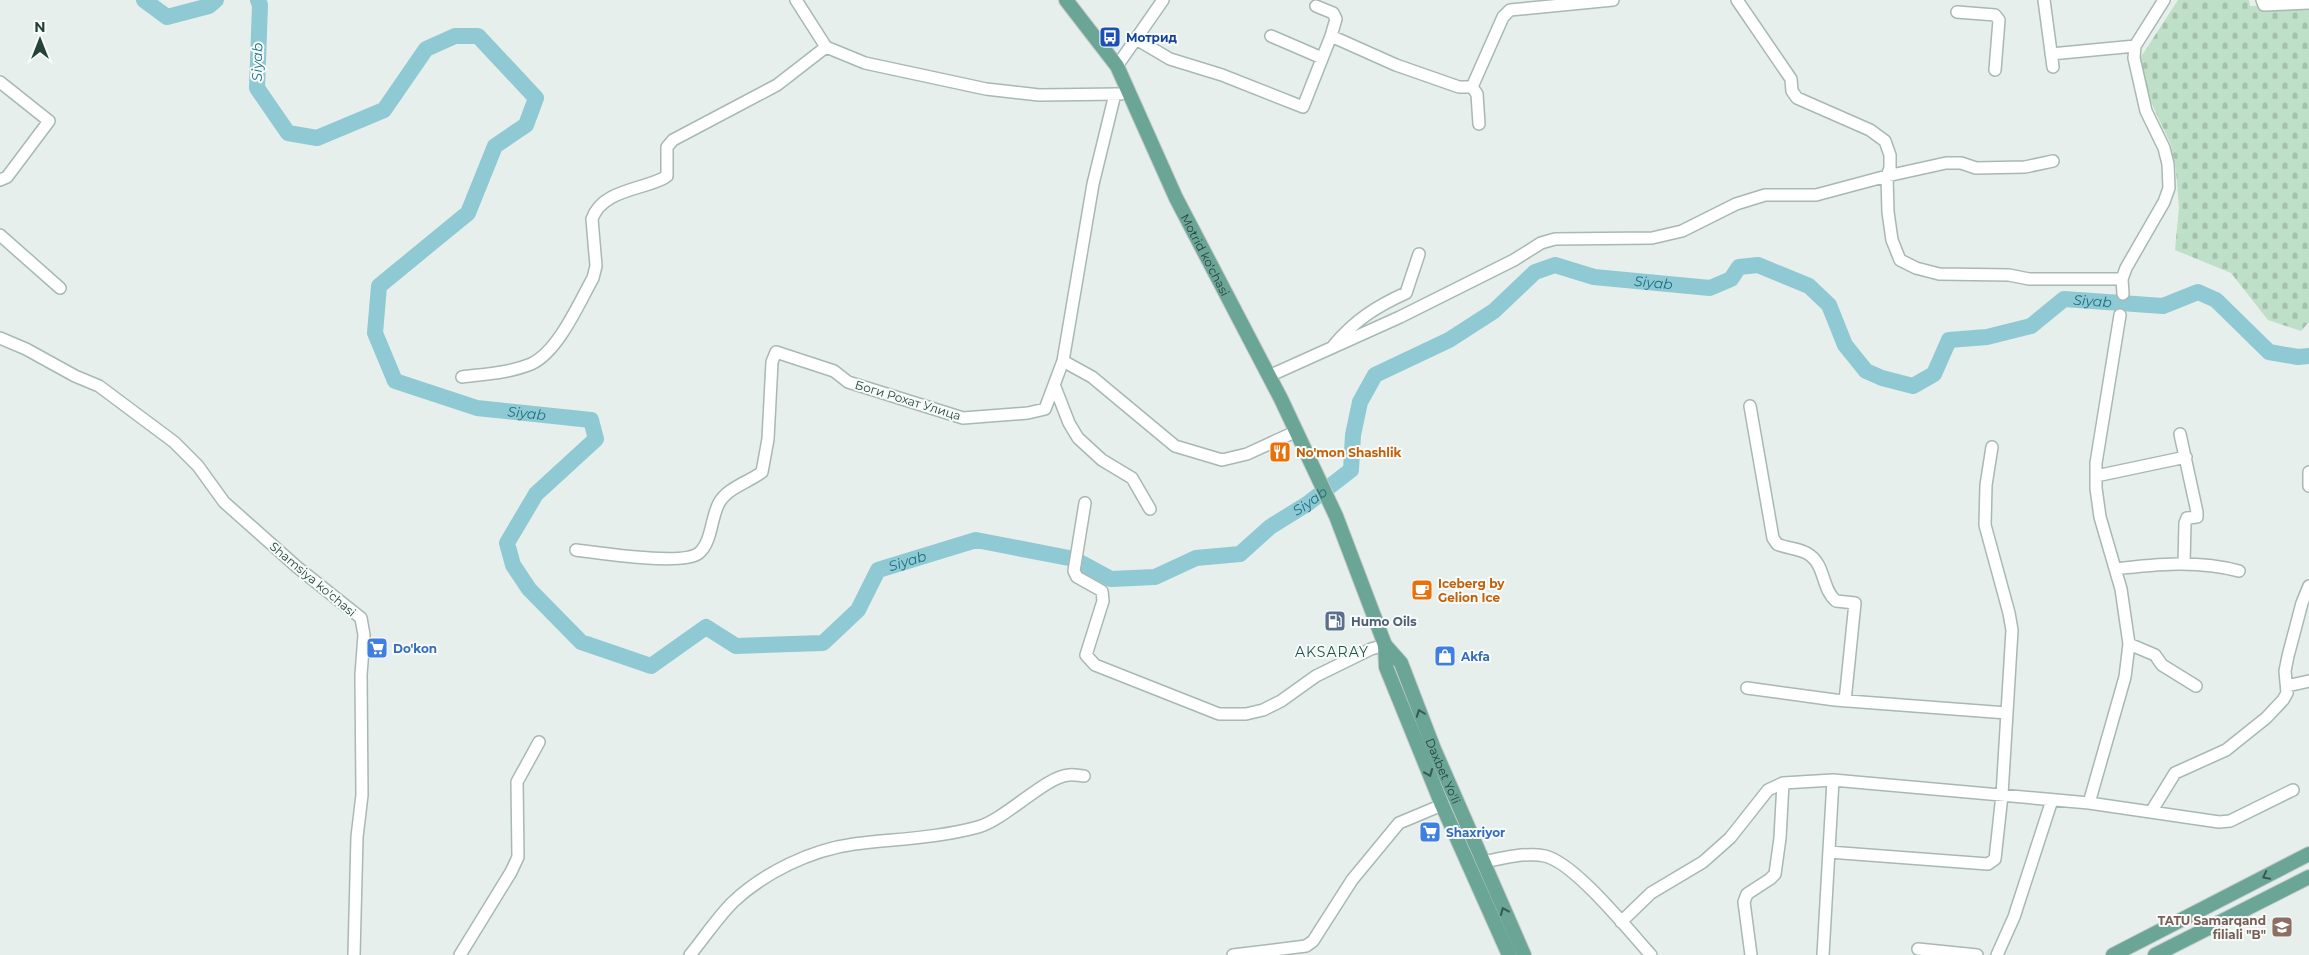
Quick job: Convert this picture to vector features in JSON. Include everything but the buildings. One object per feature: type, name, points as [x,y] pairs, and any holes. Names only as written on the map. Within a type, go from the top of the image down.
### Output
[{"type":"main road","name":"Motrid ko'chasi","points":[[1066,0],[1117,66],[1176,198],[1297,431],[1336,516]]},
{"type":"main road","name":"Daxbet Yo'li","points":[[1336,516],[1385,645],[1386,666],[1442,805],[1509,955]]},
{"type":"main road","name":"Daxbet Yo'li","points":[[1385,645],[1401,663],[1434,750],[1524,955]]},
{"type":"main road","points":[[2113,955],[2309,854]]},
{"type":"main road","points":[[2155,955],[2309,877]]},
{"type":"street","points":[[1117,66],[1163,0]]},
{"type":"street","points":[[1472,87],[1503,17],[1510,10],[1613,0]]},
{"type":"street","points":[[1737,0],[1791,79],[1792,91],[1796,98],[1870,130],[1885,140],[1890,155],[1890,168],[1886,176],[1886,192],[1892,240],[1900,260],[1916,268],[1939,274],[2008,275],[2019,279],[2122,280]]},
{"type":"street","points":[[2044,0],[2054,67]]},
{"type":"street","points":[[2123,294],[2122,280],[2138,244],[2164,202],[2169,188],[2168,164],[2164,148],[2146,111],[2134,58],[2135,46],[2164,0]]},
{"type":"street","points":[[2262,0],[2264,5],[2309,3]]},
{"type":"street","points":[[798,1],[826,47],[865,63],[986,89],[1039,95],[1130,94]]},
{"type":"street","points":[[1136,39],[1170,59],[1222,75],[1303,107],[1336,19],[1333,13],[1316,6]]},
{"type":"street","points":[[1956,12],[1995,14],[2000,20],[1995,70]]},
{"type":"street","points":[[1271,36],[1322,58]]},
{"type":"street","points":[[1331,36],[1396,65],[1459,87],[1472,87],[1478,94],[1478,124]]},
{"type":"street","points":[[2051,54],[2135,46]]},
{"type":"street","points":[[462,377],[510,370],[532,364],[550,350],[594,278],[596,266],[592,219],[595,213],[617,193],[656,182],[667,176],[667,147],[672,140],[777,85],[826,47]]},
{"type":"street","points":[[0,82],[49,122],[7,177],[0,180]]},
{"type":"street","name":"Боги Рохат Улица","points":[[576,550],[648,559],[687,557],[698,554],[704,545],[718,504],[724,496],[762,472],[768,439],[772,362],[776,352],[834,371],[848,382],[963,418],[1028,413],[1045,409],[1064,361],[1093,184],[1115,94]]},
{"type":"street","points":[[1269,376],[1400,317],[1514,260],[1541,243],[1555,239],[1652,238],[1682,230],[1736,204],[1765,195],[1816,195],[1886,176],[1946,163],[1960,163],[1976,168],[2025,167],[2053,161]]},
{"type":"street","points":[[0,235],[60,288]]},
{"type":"street","points":[[1332,348],[1350,326],[1387,302],[1406,293],[1420,254]]},
{"type":"street","points":[[2089,803],[2125,677],[2129,644],[2121,589],[2100,517],[2096,476],[2096,462],[2120,315]]},
{"type":"street","name":"Shamsiya ko'chasi","points":[[0,338],[99,386],[174,442],[198,466],[224,502],[297,567],[361,618],[364,635],[361,675],[362,795],[357,837],[354,955]]},
{"type":"street","points":[[1064,361],[1092,377],[1175,446],[1222,460],[1247,454],[1297,431]]},
{"type":"street","points":[[1055,387],[1069,423],[1078,438],[1102,460],[1132,478],[1150,508]]},
{"type":"street","points":[[1750,406],[1773,538],[1777,544],[1809,554],[1815,559],[1828,591],[1836,601],[1855,603],[1845,700]]},
{"type":"street","points":[[2180,434],[2197,512],[2197,517],[2187,518],[2185,523],[2184,564]]},
{"type":"street","points":[[1829,852],[1988,864],[1992,863],[1996,855],[2002,795],[2012,630],[1985,526],[1986,485],[1992,447]]},
{"type":"street","points":[[2096,476],[2186,457]]},
{"type":"street","points":[[2309,472],[2309,486]]},
{"type":"street","points":[[1085,503],[1074,571],[1077,576],[1102,591],[1103,601],[1086,655],[1089,661],[1095,665],[1219,714],[1246,714],[1263,710],[1281,701],[1316,676],[1385,645]]},
{"type":"street","points":[[2115,569],[2184,564],[2214,564],[2238,571]]},
{"type":"street","points":[[2151,812],[2175,773],[2226,750],[2266,718],[2283,700],[2287,693],[2286,671],[2288,656],[2302,603],[2309,586]]},
{"type":"street","points":[[2129,644],[2155,654],[2162,665],[2196,686]]},
{"type":"street","points":[[2287,686],[2309,681]]},
{"type":"street","points":[[1747,688],[1845,700],[1970,712],[2007,713]]},
{"type":"street","points":[[460,955],[511,872],[518,857],[517,782],[539,742]]},
{"type":"street","points":[[690,955],[731,904],[767,875],[834,848],[923,838],[980,827],[1016,807],[1059,777],[1070,774],[1084,776]]},
{"type":"street","points":[[1620,922],[1651,893],[1703,862],[1730,838],[1768,790],[1782,783],[1833,780],[2089,803],[2225,822],[2293,790]]},
{"type":"street","points":[[1823,955],[1833,780]]},
{"type":"street","points":[[1751,955],[1744,902],[1747,894],[1775,874],[1780,838],[1782,783]]},
{"type":"street","points":[[1997,955],[2014,917],[2052,800]]},
{"type":"street","points":[[1233,955],[1306,946],[1313,942],[1352,880],[1399,823],[1442,805]]},
{"type":"street","points":[[1484,862],[1531,856],[1544,856],[1558,861],[1574,874],[1651,955]]},
{"type":"street","points":[[1918,949],[1977,955]]},
{"type":"green space","points":[[2178,0],[2249,0],[2250,6],[2309,4],[2309,322],[2301,331],[2268,320],[2231,273],[2175,250],[2179,207],[2176,171],[2171,145],[2149,98],[2139,60]]},
{"type":"waterway","name":"Siyab","points":[[144,0],[167,17],[209,6],[216,0]]},
{"type":"waterway","name":"Siyab","points":[[258,0],[260,5],[257,88],[288,133],[317,138],[384,110],[426,49],[455,36],[478,36],[536,98],[526,125],[495,146],[468,213],[379,286],[375,333],[395,381],[477,408],[591,420],[596,439],[536,494],[507,543],[513,565],[529,589],[581,642],[651,666],[706,627],[736,646],[823,643],[858,610],[878,570],[976,540],[1074,559],[1111,579],[1155,577],[1196,558],[1240,554],[1270,527],[1307,504],[1351,470],[1353,435],[1360,402],[1375,375],[1449,340],[1494,311],[1535,272],[1555,265],[1594,277],[1710,288],[1731,279],[1739,267],[1758,265],[1809,286],[1829,305],[1845,345],[1866,371],[1882,378],[1913,386],[1934,374],[1949,340],[1987,337],[2031,326],[2064,299],[2163,306],[2198,292],[2216,300],[2269,352],[2298,357],[2309,356]]},
{"type":"place","name":"Мотрид","points":[[1110,37]]},
{"type":"place","name":"No'mon Shashlik","points":[[1280,452]]},
{"type":"place","name":"Iceberg by Gelion Ice","points":[[1422,590]]},
{"type":"place","name":"Humo Oils","points":[[1335,621]]},
{"type":"place","name":"Do'kon","points":[[377,648]]},
{"type":"place","name":"Akfa","points":[[1445,656]]},
{"type":"place","name":"Shaxriyor","points":[[1430,832]]},
{"type":"place","name":"TATU Samarqand filiali \"B\"","points":[[2282,927]]},
{"type":"district","name":"AKSARAY","points":[[1332,652]]}]
